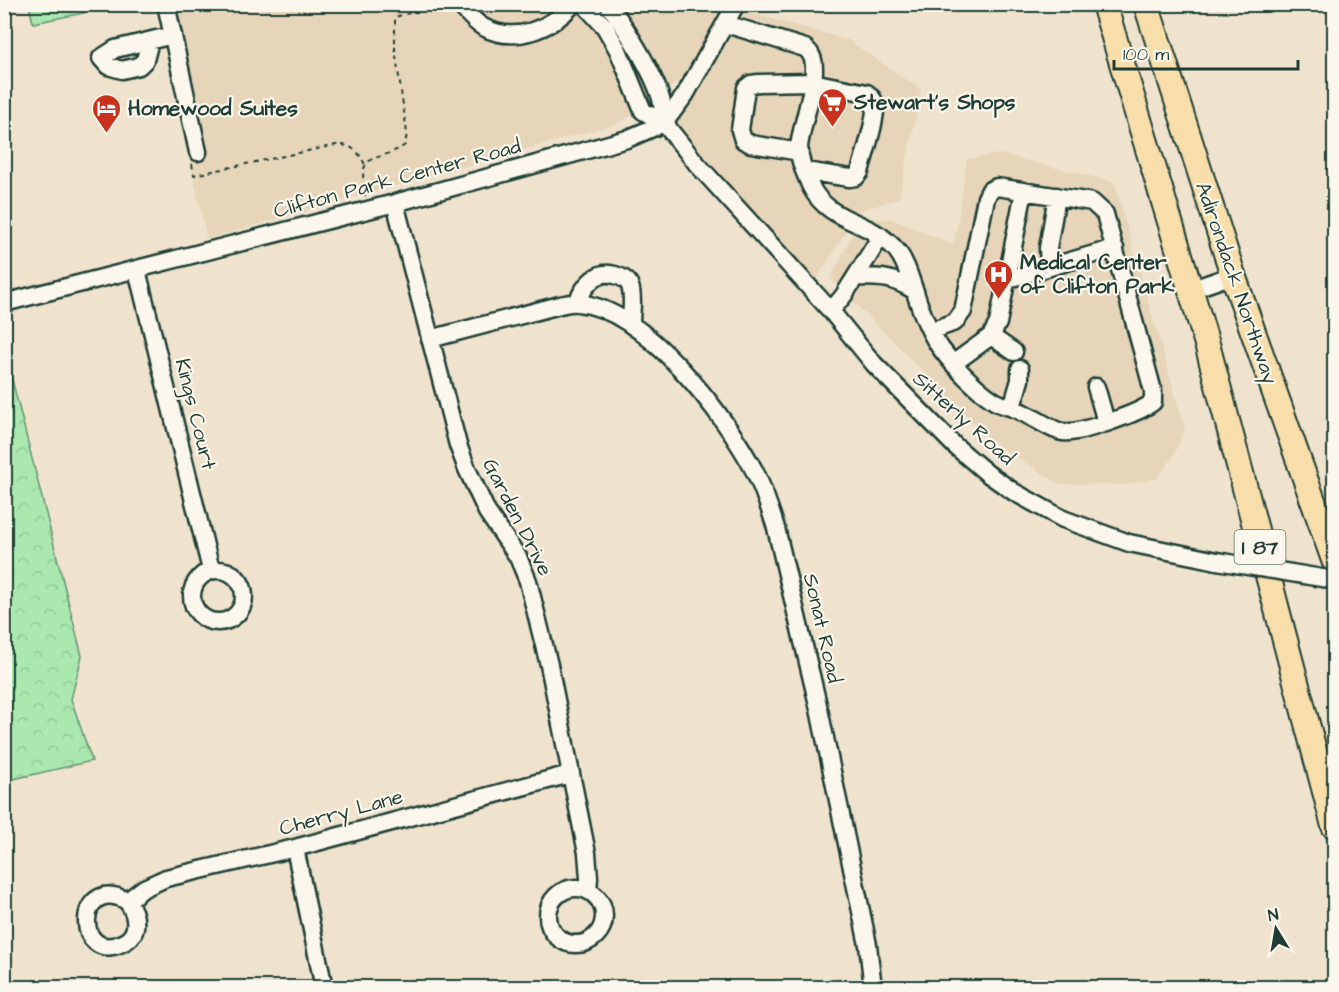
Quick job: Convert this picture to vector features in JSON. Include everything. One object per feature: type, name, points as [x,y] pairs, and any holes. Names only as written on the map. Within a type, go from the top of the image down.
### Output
[{"type":"highway","name":"Adirondack Northway","points":[[1104,4],[1207,344],[1335,826]]},
{"type":"highway","name":"Adirondack Northway","points":[[1146,4],[1233,275],[1335,560]]},
{"type":"street","points":[[166,4],[194,153]]},
{"type":"street","points":[[459,4],[482,26],[511,34],[532,32],[544,27],[555,21],[573,4]]},
{"type":"street","points":[[584,4],[604,27],[618,50],[643,111],[664,123]]},
{"type":"street","points":[[608,4],[631,39],[661,98],[664,123]]},
{"type":"street","name":"Clifton Park Center Road","points":[[4,303],[369,210],[627,139],[664,123],[685,95],[736,4]]},
{"type":"street","points":[[726,24],[805,48],[812,55],[814,67],[800,152],[805,171],[820,202],[881,236],[897,251],[909,274],[931,331],[942,350],[981,392],[996,402],[1012,407],[1062,432],[1074,432],[1106,422],[1144,409],[1153,402],[1153,391],[1105,214],[1092,202],[997,187],[990,190],[986,198],[963,311],[955,322],[931,331]]},
{"type":"street","points":[[101,58],[108,66],[122,70],[139,66],[145,60],[150,41],[173,35]]},
{"type":"street","points":[[800,152],[751,144],[742,140],[740,130],[746,88],[752,84],[812,82],[867,93],[872,97],[875,104],[874,116],[860,172],[856,177],[805,171]]},
{"type":"street","name":"Sitterly Road","points":[[664,123],[697,164],[831,311],[874,364],[954,445],[988,474],[1014,492],[1063,519],[1113,538],[1168,552],[1335,580]]},
{"type":"street","points":[[954,363],[991,336],[998,323],[1024,191]]},
{"type":"street","points":[[1049,266],[1048,249],[1057,196]]},
{"type":"street","name":"Garden Drive","points":[[395,203],[466,469],[487,512],[518,557],[528,581],[549,665],[587,853],[588,890]]},
{"type":"street","points":[[831,311],[856,277],[881,236]]},
{"type":"street","points":[[1005,280],[1115,248]]},
{"type":"street","name":"Kings Court","points":[[137,270],[211,570]]},
{"type":"street","points":[[577,302],[584,288],[594,278],[603,274],[620,277],[630,285],[631,324]]},
{"type":"street","points":[[1190,290],[1233,275]]},
{"type":"street","points":[[856,277],[882,277],[898,280],[915,291]]},
{"type":"street","name":"Sonat Road","points":[[430,339],[577,302],[605,311],[631,324],[651,340],[704,394],[755,472],[768,501],[776,528],[819,709],[868,945],[873,987]]},
{"type":"street","points":[[991,336],[1014,352]]},
{"type":"street","points":[[1012,407],[1020,380],[1020,369]]},
{"type":"street","points":[[1096,387],[1106,422]]},
{"type":"street","name":"Cherry Lane","points":[[127,901],[144,888],[166,878],[295,848],[570,774]]},
{"type":"street","points":[[295,848],[324,987]]},
{"type":"path","points":[[369,210],[362,181],[362,171],[365,165],[372,159],[395,152],[405,145],[406,121],[395,49],[395,17],[424,9],[430,4]]},
{"type":"path","points":[[194,153],[194,175],[344,144],[359,152],[365,165]]},
{"type":"shaded area","points":[[156,5],[725,5],[690,70],[652,105],[616,124],[207,239]]},
{"type":"shaded area","points":[[740,10],[848,40],[921,90],[899,198],[858,212],[815,282],[675,121]]},
{"type":"shaded area","name":"Medical Center of Clifton Park","points":[[999,154],[1114,182],[1185,429],[1173,457],[1157,478],[1125,485],[1059,484],[994,443],[830,278],[861,218],[891,219],[954,245],[967,159]]},
{"type":"green space","points":[[29,5],[82,5],[84,13],[33,23]]},
{"type":"green space","points":[[4,348],[82,656],[71,699],[92,761],[5,781]]},
{"type":"place","name":"Stewart's Shops","points":[[833,128]]},
{"type":"place","name":"Homewood Suites","points":[[107,134]]},
{"type":"place","name":"Medical Center of Clifton Park","points":[[999,300]]}]
